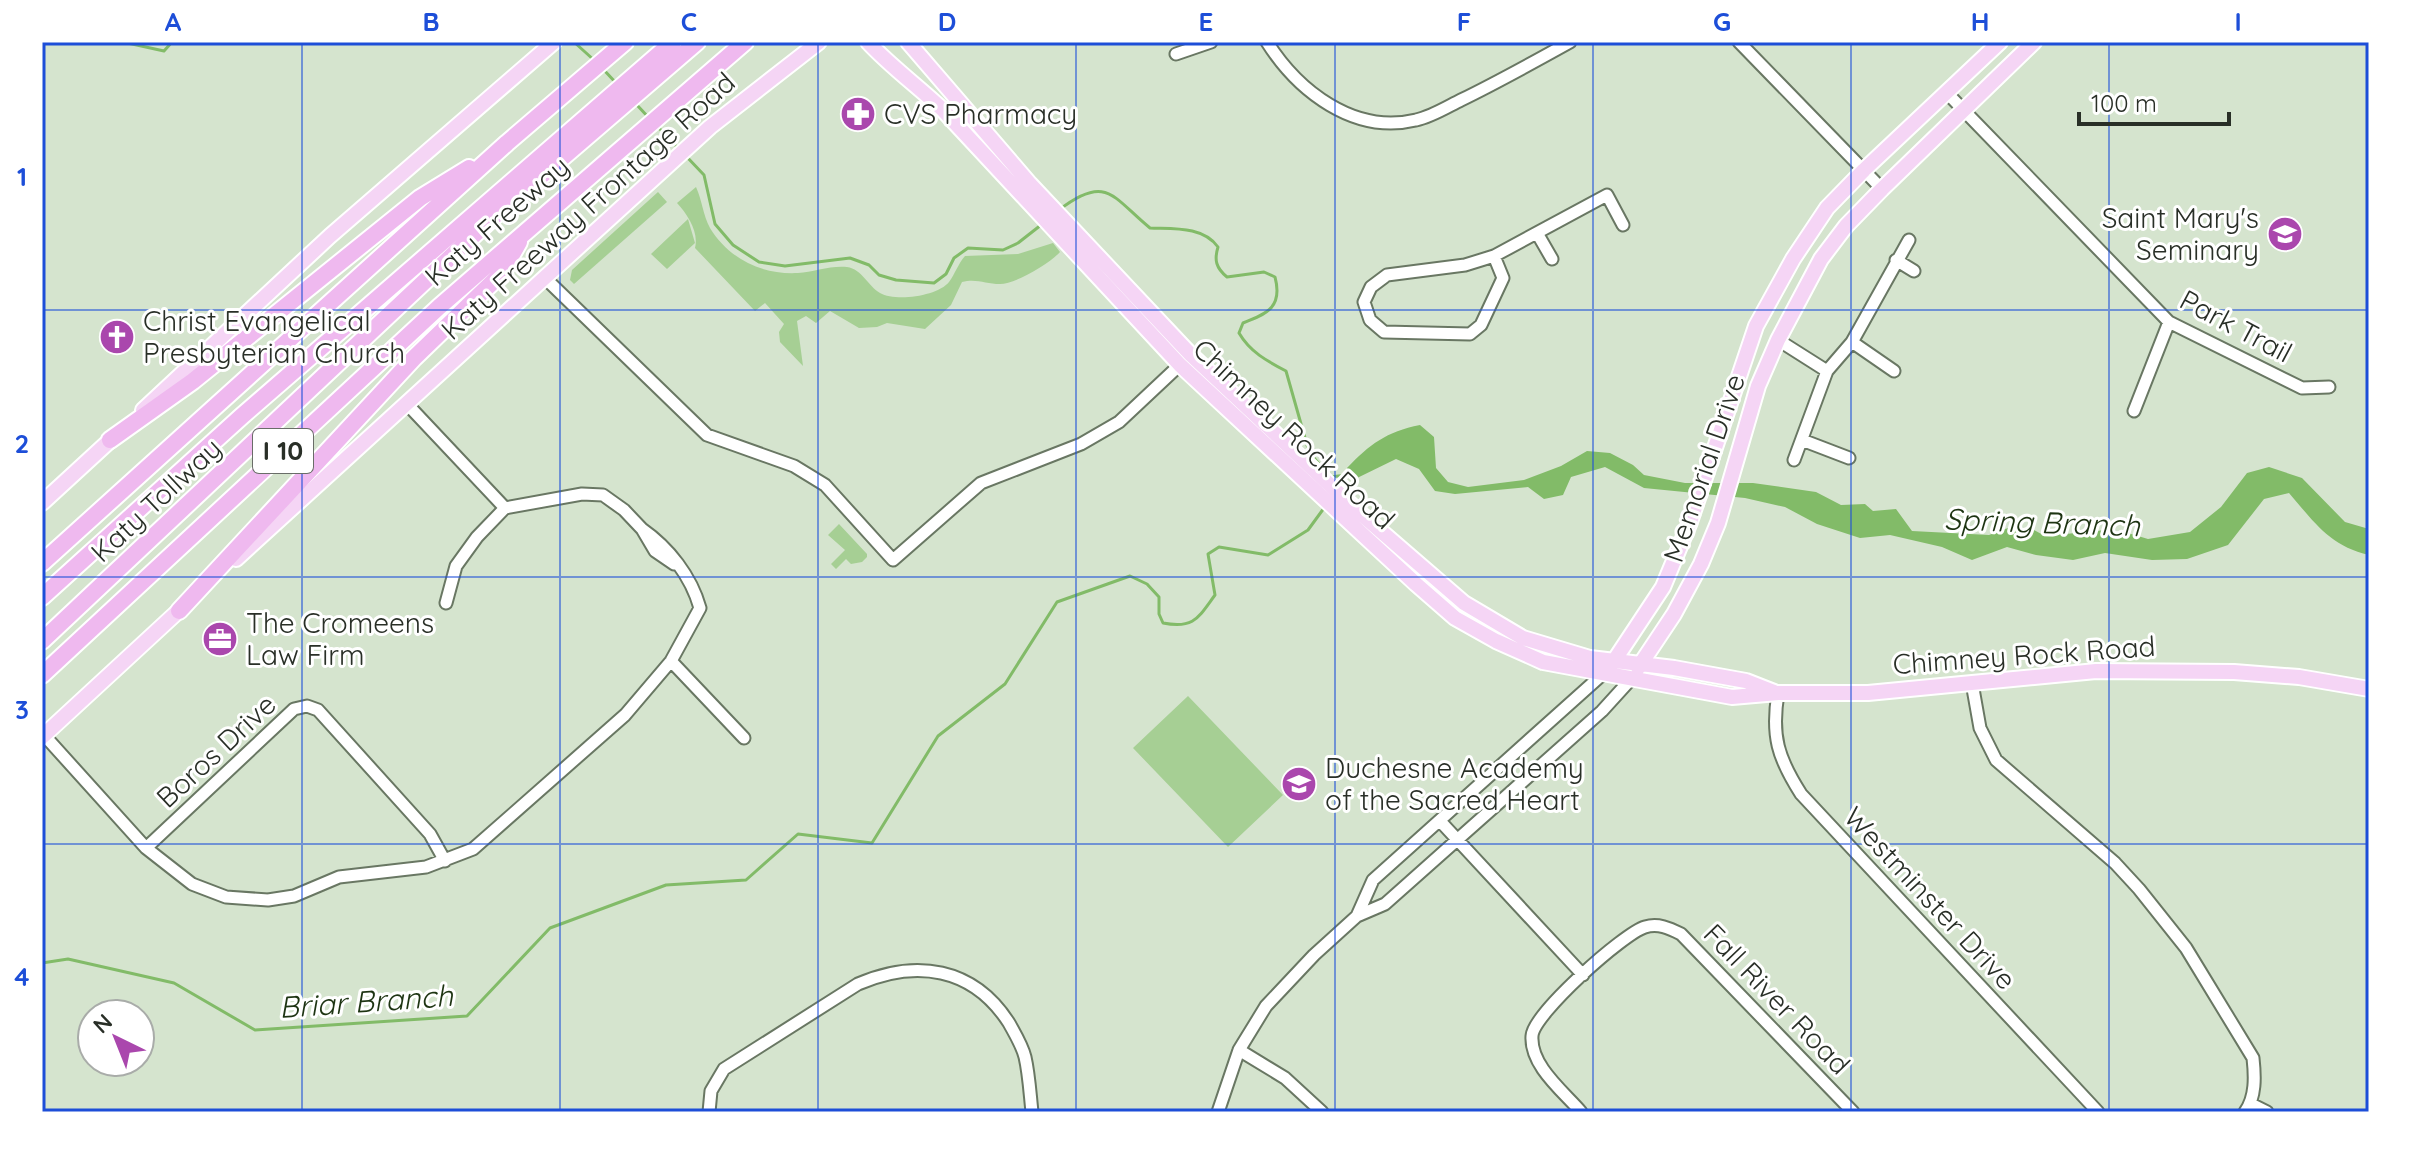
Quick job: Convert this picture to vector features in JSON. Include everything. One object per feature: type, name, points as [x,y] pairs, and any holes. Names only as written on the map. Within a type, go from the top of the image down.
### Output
[{"type":"highway","name":"Katy Freeway","points":[[42,563],[507,143],[625,42]]},
{"type":"highway","name":"Katy Tollway","points":[[42,641],[469,239],[673,42]]},
{"type":"highway","name":"Katy Tollway","points":[[42,597],[242,416],[575,136],[697,42]]},
{"type":"highway","name":"Katy Freeway","points":[[42,675],[364,374],[601,164],[745,42]]},
{"type":"highway","points":[[110,440],[193,381],[420,198],[507,143]]},
{"type":"highway","points":[[179,611],[414,358],[501,274],[527,229]]},
{"type":"main road","points":[[42,503],[330,236],[554,42]]},
{"type":"main road","points":[[784,69],[797,42]]},
{"type":"main road","name":"Katy Freeway Frontage Road","points":[[43,736],[546,279],[639,190],[710,127],[819,42]]},
{"type":"main road","name":"Chimney Rock Road","points":[[868,42],[1025,189],[1185,360],[1356,519],[1416,584],[1455,618],[1543,662],[1732,697],[1778,693],[1868,693],[2096,671],[2187,671],[2299,677],[2369,689]]},
{"type":"main road","name":"Chimney Rock Road","points":[[908,42],[972,117],[1025,189]]},
{"type":"main road","name":"Memorial Drive","points":[[1604,673],[1663,587],[1690,522],[1756,326],[1793,259],[1827,208],[2000,42]]},
{"type":"main road","name":"Memorial Drive","points":[[1632,678],[1674,614],[1701,564],[1718,523],[1758,386],[1778,340],[1821,259],[1846,226],[1882,189],[2034,42]]},
{"type":"main road","points":[[959,130],[972,117]]},
{"type":"main road","name":"Chimney Rock Road","points":[[1356,519],[1487,619],[1523,638],[1590,658],[1746,681],[1778,693]]},
{"type":"main road","points":[[1416,584],[1427,573]]},
{"type":"street","points":[[1176,54],[1211,42]]},
{"type":"street","points":[[1267,42],[1284,66],[1332,107],[1357,118],[1384,122],[1416,120],[1450,106],[1570,42]]},
{"type":"street","points":[[1739,42],[1882,189]]},
{"type":"street","name":"Park Trail","points":[[1947,93],[2169,322],[2302,388],[2329,387]]},
{"type":"street","points":[[1494,256],[1503,278],[1481,325],[1470,334],[1384,332],[1370,320],[1364,302],[1371,287],[1387,275],[1465,265],[1494,256],[1607,195],[1623,225]]},
{"type":"street","points":[[1537,233],[1552,259]]},
{"type":"street","points":[[1794,460],[1827,371],[1852,342],[1909,240]]},
{"type":"street","points":[[1896,260],[1914,271]]},
{"type":"street","points":[[546,279],[707,435],[794,466],[825,485],[893,560],[981,483],[1081,444],[1119,422],[1185,360]]},
{"type":"street","points":[[2134,411],[2169,322]]},
{"type":"street","points":[[1778,340],[1827,371]]},
{"type":"street","points":[[1852,342],[1894,371]]},
{"type":"street","points":[[407,404],[505,508]]},
{"type":"street","points":[[1802,440],[1849,458]]},
{"type":"street","points":[[43,736],[146,848],[192,884],[226,897],[268,900],[294,896],[339,877],[426,867],[473,849],[614,726],[671,661],[700,608],[695,588],[663,543],[603,495],[582,494],[505,508],[477,537],[456,566],[446,603]]},
{"type":"street","points":[[671,661],[744,738]]},
{"type":"street","name":"Memorial Drive","points":[[1357,916],[1373,880],[1604,673]]},
{"type":"street","name":"Memorial Drive","points":[[1218,1112],[1239,1050],[1266,1006],[1314,955],[1357,916],[1385,904],[1602,711],[1632,678]]},
{"type":"street","points":[[1972,683],[1980,728],[1996,760],[2115,863],[2186,948],[2253,1058],[2255,1076],[2248,1108],[2267,1112]]},
{"type":"street","name":"Westminster Drive","points":[[1778,693],[1773,722],[1777,748],[1785,769],[1801,794],[2098,1112]]},
{"type":"street","name":"Boros Drive","points":[[146,848],[294,709],[307,706],[318,710],[430,834],[445,861]]},
{"type":"street","points":[[1440,821],[1583,975]]},
{"type":"street","name":"Fall River Road","points":[[1581,1112],[1535,1055],[1532,1034],[1545,1011],[1583,975],[1629,934],[1654,925],[1681,934],[1853,1112]]},
{"type":"street","points":[[709,1112],[711,1091],[724,1069],[858,984],[879,974],[907,969],[932,970],[968,983],[995,1002],[1017,1037],[1025,1057],[1032,1112]]},
{"type":"street","points":[[1239,1050],[1285,1078],[1322,1112]]},
{"type":"shaded area","points":[[696,187],[710,228],[727,248],[748,263],[785,273],[852,268],[887,296],[927,294],[944,287],[965,256],[1018,254],[1053,243],[1060,252],[1049,262],[1015,281],[995,284],[962,282],[951,305],[925,329],[887,323],[859,328],[830,311],[816,323],[806,316],[797,321],[803,366],[780,342],[779,332],[784,324],[765,303],[755,311],[695,248],[692,224],[677,203]]},
{"type":"shaded area","points":[[658,192],[667,202],[574,284],[570,280],[572,270]]},
{"type":"shaded area","points":[[688,219],[695,243],[667,269],[651,254]]},
{"type":"shaded area","points":[[1420,425],[1434,437],[1436,468],[1448,482],[1468,487],[1524,480],[1561,466],[1587,451],[1610,453],[1633,465],[1644,475],[1685,483],[1753,483],[1816,492],[1841,505],[1865,504],[1873,511],[1896,509],[1912,531],[1989,535],[2008,528],[2034,530],[2045,536],[2106,530],[2115,537],[2128,533],[2148,539],[2190,532],[2221,507],[2247,473],[2269,467],[2302,478],[2345,522],[2369,529],[2369,555],[2333,539],[2289,493],[2264,499],[2228,545],[2187,559],[2152,560],[2105,553],[2073,560],[2007,547],[1972,560],[1942,547],[1890,535],[1860,538],[1817,524],[1785,507],[1745,498],[1644,488],[1605,467],[1571,477],[1563,495],[1544,499],[1528,487],[1455,494],[1435,491],[1419,469],[1396,459],[1353,480],[1347,468],[1363,452],[1388,435]]},
{"type":"shaded area","points":[[839,524],[867,557],[862,562],[851,564],[846,559],[836,569],[831,564],[845,550],[828,535]]},
{"type":"shaded area","points":[[1188,696],[1283,795],[1228,847],[1133,748]]},
{"type":"waterway","name":"Spring Branch","points":[[123,42],[164,51],[172,42]]},
{"type":"waterway","name":"Spring Branch","points":[[574,42],[595,61]]},
{"type":"waterway","name":"Spring Branch","points":[[603,69],[617,84]]},
{"type":"waterway","name":"Spring Branch","points":[[636,104],[650,119]]},
{"type":"waterway","name":"Spring Branch","points":[[658,127],[678,148]]},
{"type":"waterway","name":"Spring Branch","points":[[686,156],[704,175],[715,224],[733,245],[759,262],[785,266],[850,258],[869,265],[879,275],[896,280],[934,283],[946,274],[954,258],[968,248],[1003,250],[1041,225]]},
{"type":"waterway","name":"Spring Branch","points":[[1059,210],[1088,193],[1109,194],[1150,228],[1187,230],[1212,240],[1218,247],[1218,267],[1227,277],[1264,272],[1275,277],[1275,302],[1266,312],[1243,323],[1239,333],[1254,351],[1286,371],[1309,452],[1325,471]]},
{"type":"waterway","name":"Spring Branch","points":[[1330,477],[1352,472]]},
{"type":"waterway","name":"Briar Branch","points":[[42,963],[68,959],[174,983],[255,1030],[467,1016],[550,928],[666,885],[746,880],[798,834],[872,843],[938,736],[1005,684],[1057,602],[1130,576],[1147,584],[1159,597],[1159,614],[1163,623],[1189,623],[1199,616],[1215,595],[1208,554],[1219,547],[1268,555],[1308,530],[1324,508]]},
{"type":"place","name":"CVS Pharmacy","points":[[858,114]]},
{"type":"place","name":"Saint Mary's Seminary","points":[[2285,234]]},
{"type":"place","name":"Christ Evangelical Presbyterian Church","points":[[117,337]]},
{"type":"place","name":"The Cromeens Law Firm","points":[[220,639]]},
{"type":"place","name":"Duchesne Academy of the Sacred Heart","points":[[1299,784]]}]
